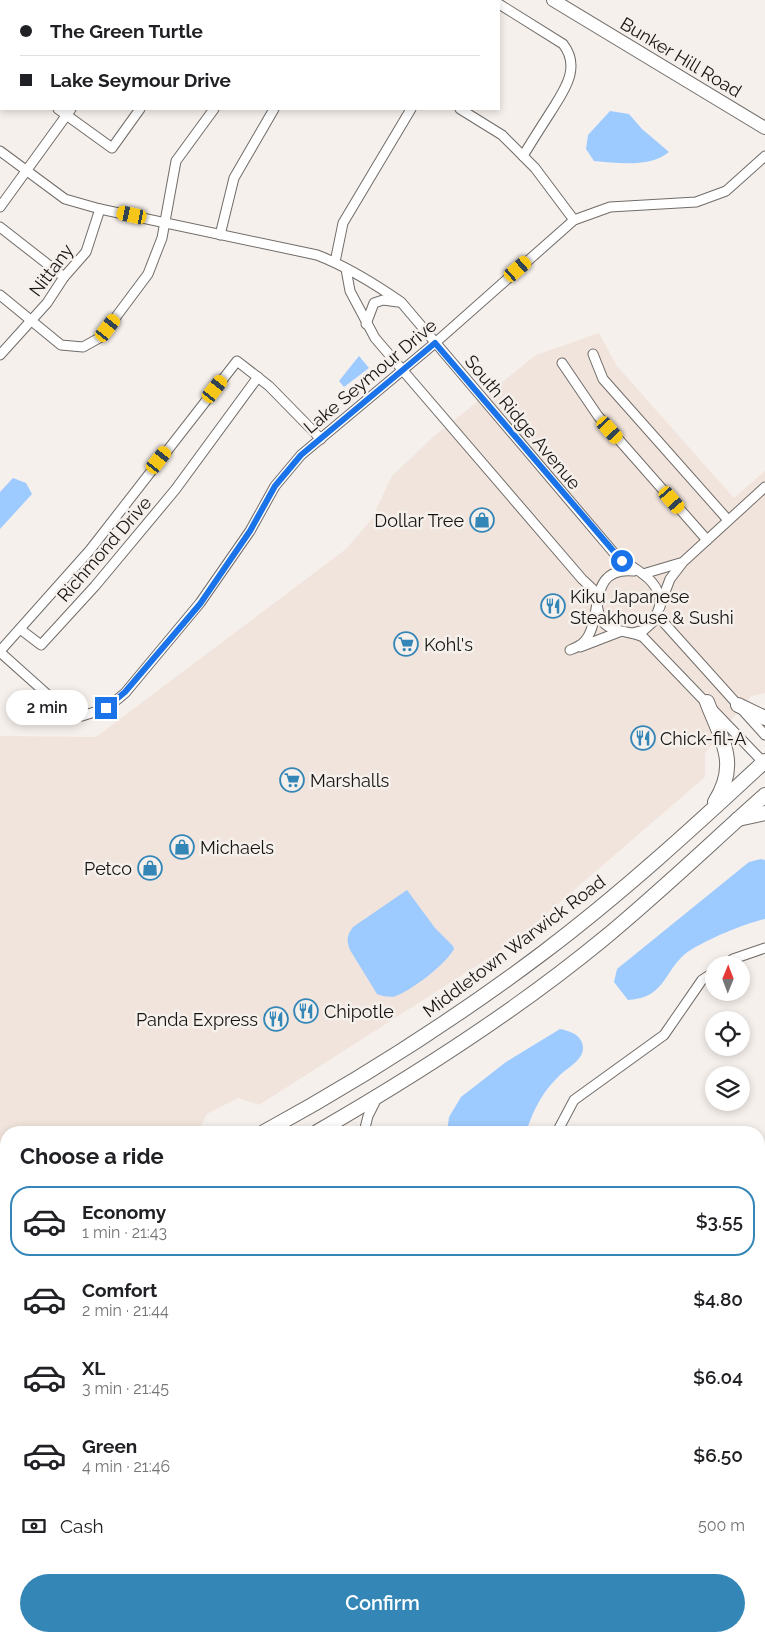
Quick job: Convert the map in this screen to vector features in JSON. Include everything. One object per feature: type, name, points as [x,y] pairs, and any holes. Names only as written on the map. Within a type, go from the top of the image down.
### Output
[{"type":"main road","name":"Bunker Hill Road","points":[[552,0],[765,128]]},
{"type":"main road","points":[[706,815],[724,784],[728,764],[724,740],[707,702]]},
{"type":"main road","points":[[738,705],[765,718]]},
{"type":"main road","name":"Middletown Warwick Road","points":[[274,1126],[355,1080],[465,1010],[545,951],[601,907],[765,762]]},
{"type":"main road","points":[[328,1126],[377,1098],[481,1030],[602,940],[765,795]]},
{"type":"main road","points":[[738,819],[765,813]]},
{"type":"street","points":[[500,5],[563,44],[570,52],[571,75],[566,90],[523,156]]},
{"type":"street","points":[[0,207],[69,112],[112,148],[139,110]]},
{"type":"street","points":[[0,295],[61,345],[72,348],[83,347],[101,337],[148,274],[157,255],[176,161],[213,110]]},
{"type":"street","points":[[220,234],[234,178],[273,110]]},
{"type":"street","points":[[335,262],[343,223],[410,110]]},
{"type":"street","points":[[462,110],[502,135],[535,168],[574,220]]},
{"type":"street","name":"South Ridge Avenue","points":[[0,151],[65,199],[317,255],[335,262],[401,302],[614,553],[642,573],[656,587],[659,611],[765,735]]},
{"type":"street","name":"Lake Seymour Drive","points":[[0,652],[68,712],[82,716],[106,708],[125,692],[200,604],[250,531],[275,486],[301,455],[435,343],[574,220],[610,206],[696,202],[726,191],[765,156]]},
{"type":"street","name":"Nittany","points":[[0,355],[32,321],[59,287],[64,277],[86,252],[100,208]]},
{"type":"street","points":[[0,227],[64,277]]},
{"type":"street","points":[[346,269],[350,291],[375,338],[598,597],[602,619],[610,628],[646,640],[765,762]]},
{"type":"street","points":[[366,324],[374,303],[383,300],[401,302]]},
{"type":"street","points":[[593,354],[603,379],[728,520]]},
{"type":"street","name":"Richmond Drive","points":[[0,652],[20,629],[90,550],[237,361],[258,377],[175,490],[95,586],[41,645],[20,629]]},
{"type":"street","points":[[562,363],[598,416],[707,540]]},
{"type":"street","points":[[258,377],[301,417],[321,439]]},
{"type":"street","points":[[632,634],[648,627],[659,611],[670,579],[683,562],[765,487]]},
{"type":"street","points":[[619,632],[570,650],[584,642],[588,636],[603,584],[612,575],[626,571],[642,573],[663,570],[683,562]]},
{"type":"street","points":[[742,956],[765,948]]},
{"type":"street","points":[[560,1126],[574,1100],[664,1034],[705,978]]},
{"type":"street","points":[[366,1126],[377,1098]]},
{"type":"shaded area","points":[[599,333],[617,366],[734,498],[765,471],[765,693],[751,696],[705,753],[705,777],[514,942],[259,1105],[238,1098],[207,1114],[201,1126],[0,1126],[0,736],[96,737],[346,549],[371,520],[392,476],[433,437],[536,355]]},
{"type":"water","points":[[610,111],[629,114],[642,129],[669,152],[661,157],[643,162],[594,161],[586,149],[588,135]]},
{"type":"water","points":[[359,356],[369,368],[344,387],[339,381]]},
{"type":"water","points":[[13,478],[26,483],[32,494],[0,529],[0,492]]},
{"type":"water","points":[[765,860],[765,919],[726,932],[689,951],[674,966],[658,988],[641,998],[628,1000],[614,982],[617,969],[749,862]]},
{"type":"water","points":[[407,890],[435,928],[454,949],[444,962],[411,988],[396,996],[384,996],[377,994],[350,950],[348,943],[349,933],[353,927]]},
{"type":"water","points":[[560,1029],[571,1032],[578,1037],[583,1047],[583,1052],[578,1060],[553,1082],[543,1095],[528,1126],[448,1126],[449,1117],[461,1097],[506,1062]]},
{"type":"place","name":"Dollar Tree","points":[[482,520]]},
{"type":"place","name":"Kiku Japanese Steakhouse & Sushi","points":[[553,606]]},
{"type":"place","name":"Kohl's","points":[[406,644]]},
{"type":"place","name":"Chick-fil-A","points":[[643,738]]},
{"type":"place","name":"Marshalls","points":[[292,780]]},
{"type":"place","name":"Michaels","points":[[182,847]]},
{"type":"place","name":"Petco","points":[[150,868]]},
{"type":"place","name":"Chipotle","points":[[306,1011]]},
{"type":"place","name":"Panda Express","points":[[276,1019]]},
{"type":"route","points":[[106,708],[125,692],[200,604],[250,531],[275,486],[301,455],[435,343],[622,561]]}]
